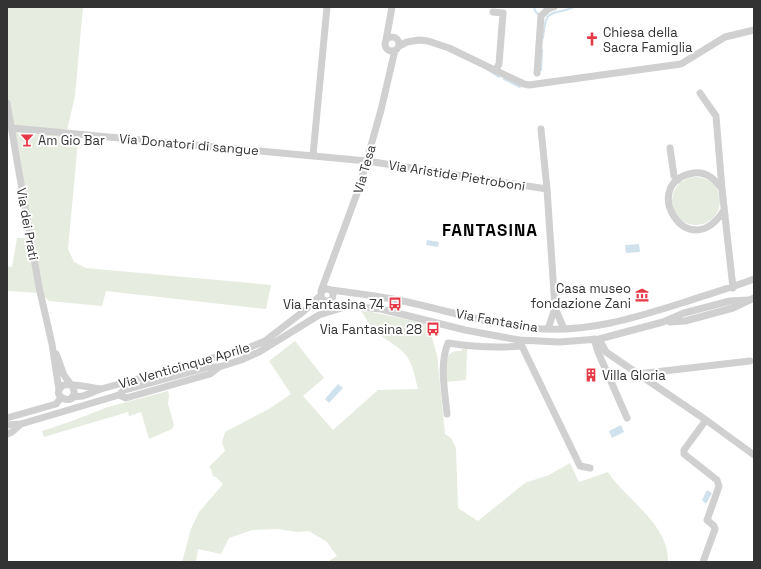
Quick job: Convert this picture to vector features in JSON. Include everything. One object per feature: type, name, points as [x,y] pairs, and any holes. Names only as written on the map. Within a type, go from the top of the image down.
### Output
[{"type":"street","points":[[313,155],[327,7]]},
{"type":"street","points":[[392,7],[385,45],[394,48],[407,42],[419,40],[428,41],[449,48],[529,85],[598,74],[681,64],[725,36],[754,30]]},
{"type":"street","points":[[537,73],[541,16],[548,9],[554,7]]},
{"type":"street","points":[[493,12],[503,13],[499,64],[496,70]]},
{"type":"street","points":[[389,27],[398,41],[394,48]]},
{"type":"street","points":[[386,40],[389,37],[395,37],[407,42]]},
{"type":"street","name":"Via Tesa","points":[[325,291],[330,270],[367,161],[381,110],[394,48]]},
{"type":"street","points":[[700,93],[716,116],[724,210],[733,288]]},
{"type":"street","name":"Via dei Prati","points":[[7,103],[39,287],[52,344],[59,394],[62,398],[64,411]]},
{"type":"street","name":"Via Donatori di sangue","points":[[12,128],[367,161]]},
{"type":"street","name":"Via Aristide Pietroboni","points":[[541,129],[547,189],[555,308],[564,329]]},
{"type":"street","points":[[670,148],[674,176],[678,180]]},
{"type":"street","name":"Via Aristide Pietroboni","points":[[367,161],[547,189]]},
{"type":"street","points":[[722,189],[716,181],[707,175],[697,173],[687,174],[678,180],[672,188],[668,198],[669,208],[673,218],[681,225],[690,229],[701,229],[710,226],[718,219],[724,210]]},
{"type":"street","name":"Via Fantasina","points":[[325,291],[354,293],[402,301],[506,325],[532,328],[564,329],[596,327],[635,318],[733,288],[754,279]]},
{"type":"street","points":[[325,291],[333,295],[329,300],[322,300],[325,291]]},
{"type":"street","name":"Via Venticinque Aprile","points":[[72,398],[248,348],[265,341],[304,311],[325,291]]},
{"type":"street","name":"Via Fantasina","points":[[329,300],[354,293]]},
{"type":"street","name":"Via Fantasina","points":[[590,468],[580,466],[520,343],[597,339],[663,322],[685,321],[733,308],[751,299]]},
{"type":"street","name":"Via Venticinque Aprile","points":[[304,311],[329,300]]},
{"type":"street","name":"Via Venticinque Aprile","points":[[7,425],[21,424],[119,395],[124,390],[208,367],[219,367],[242,360],[259,352],[319,315],[348,306],[381,309],[520,343]]},
{"type":"street","name":"Via Aristide Pietroboni","points":[[548,329],[555,308]]},
{"type":"street","points":[[597,339],[606,352],[706,420],[754,455]]},
{"type":"street","points":[[597,339],[598,352],[627,418]]},
{"type":"street","points":[[447,414],[443,363],[444,353],[448,343],[471,347],[492,348],[520,343]]},
{"type":"street","name":"Via dei Prati","points":[[52,344],[64,374],[74,390],[72,398],[76,408]]},
{"type":"street","points":[[638,374],[750,361]]},
{"type":"street","points":[[59,390],[64,385],[71,386]]},
{"type":"street","name":"Via Venticinque Aprile","points":[[71,386],[78,385],[101,389]]},
{"type":"street","points":[[7,418],[56,404],[62,398],[67,400],[72,398]]},
{"type":"street","points":[[703,562],[715,529],[714,526],[707,520],[719,486],[717,480],[684,454],[684,450],[706,420]]},
{"type":"street","name":"Via Venticinque Aprile","points":[[7,434],[12,432],[21,424]]},
{"type":"shaded area","points":[[7,7],[83,7],[75,96],[65,139],[78,141],[68,249],[74,262],[86,268],[271,285],[266,309],[106,291],[102,306],[49,301],[41,293],[7,291],[7,266],[12,267],[17,238],[31,238],[7,101]]},
{"type":"shaded area","points":[[691,177],[701,177],[710,181],[716,187],[719,192],[719,210],[710,221],[701,225],[691,225],[682,221],[676,215],[672,206],[672,196],[676,187],[682,181]]},
{"type":"shaded area","points":[[361,311],[423,323],[429,327],[437,355],[445,434],[451,438],[456,448],[458,508],[478,521],[525,483],[549,475],[570,463],[579,482],[608,472],[616,483],[646,514],[662,536],[668,562],[327,562],[337,556],[327,542],[309,531],[297,532],[278,529],[252,530],[229,538],[221,554],[198,549],[196,562],[182,562],[191,529],[199,512],[223,484],[213,476],[209,467],[225,451],[222,442],[225,432],[269,409],[291,394],[269,361],[295,341],[324,378],[303,396],[333,430],[378,390],[418,389],[408,358],[399,349],[377,333]]},
{"type":"shaded area","points":[[463,348],[467,348],[466,380],[446,382],[447,358],[452,352],[461,351]]},
{"type":"shaded area","points":[[168,391],[168,404],[174,425],[172,429],[149,439],[141,412],[129,416],[128,412],[44,437],[42,431],[108,407]]},
{"type":"water","points":[[427,240],[439,242],[438,247],[426,245]]},
{"type":"water","points":[[639,244],[640,252],[626,253],[625,245]]},
{"type":"water","points":[[338,384],[343,388],[329,403],[325,399]]},
{"type":"water","points":[[621,425],[624,432],[612,438],[609,431]]},
{"type":"water","points":[[707,490],[712,493],[706,504],[702,500]]},
{"type":"waterway","points":[[534,7],[538,14]]},
{"type":"waterway","points":[[543,38],[544,28],[548,17],[551,14],[574,7]]},
{"type":"waterway","points":[[541,70],[542,50]]},
{"type":"waterway","points":[[488,70],[499,77]]},
{"type":"waterway","points":[[504,79],[520,87]]},
{"type":"place","name":"Chiesa della Sacra Famiglia","points":[[592,39]]},
{"type":"place","name":"Am Gio Bar","points":[[27,140]]},
{"type":"place","name":"Casa museo fondazione Zani","points":[[642,295]]},
{"type":"place","name":"Via Fantasina 74","points":[[395,304]]},
{"type":"place","name":"Via Fantasina 28","points":[[433,329]]},
{"type":"place","name":"Villa Gloria","points":[[591,375]]},
{"type":"district","name":"FANTASINA","points":[[490,230]]}]
